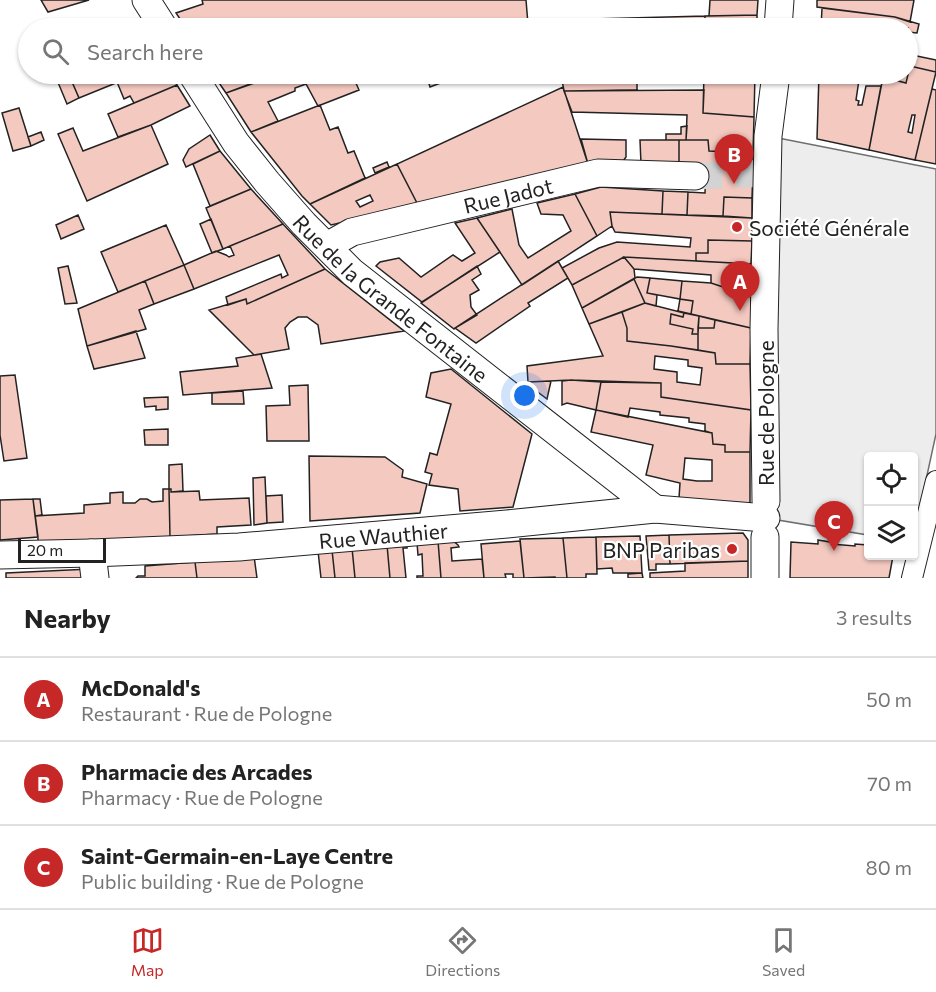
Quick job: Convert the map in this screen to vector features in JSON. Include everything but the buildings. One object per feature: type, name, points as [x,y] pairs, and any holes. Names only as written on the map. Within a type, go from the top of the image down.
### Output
[{"type":"street","points":[[146,0],[158,18]]},
{"type":"street","points":[[779,18],[780,0]]},
{"type":"street","name":"Rue de la Grande Fontaine","points":[[198,84],[242,151],[303,225],[352,272],[655,509]]},
{"type":"street","name":"Rue de Pologne","points":[[765,578],[764,329],[768,136],[775,84]]},
{"type":"street","name":"Rue Jadot","points":[[327,246],[352,232],[598,173],[695,176]]},
{"type":"street","points":[[912,578],[936,481]]},
{"type":"street","name":"Rue Wauthier","points":[[0,555],[93,566],[238,547],[655,509],[766,519]]},
{"type":"shaded area","points":[[768,136],[936,169],[936,434],[918,517],[918,452],[864,452],[864,534],[766,518]]},
{"type":"tunnel","points":[[695,176],[767,173]]},
{"type":"place","name":"Pharmacie des Arcades","points":[[734,184]]},
{"type":"place","name":"Société Générale","points":[[737,227]]},
{"type":"place","name":"McDonald's","points":[[740,311]]},
{"type":"place","name":"BNP Paribas","points":[[732,549]]},
{"type":"place","name":"Saint-Germain-en-Laye Centre","points":[[834,551]]}]
